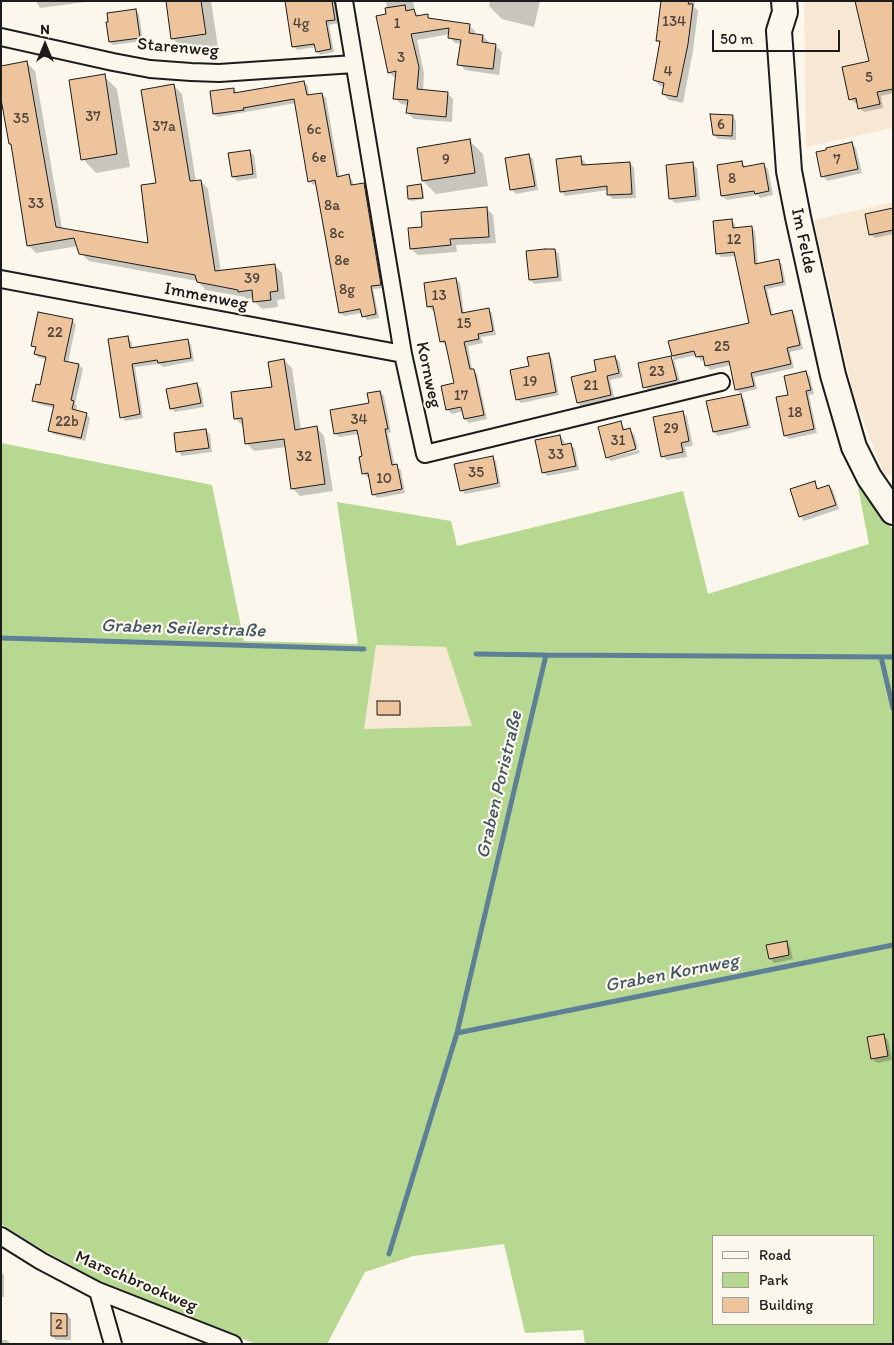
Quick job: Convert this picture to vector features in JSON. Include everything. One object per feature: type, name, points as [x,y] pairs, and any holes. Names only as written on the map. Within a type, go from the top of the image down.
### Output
[{"type":"main road","name":"Im Felde","points":[[769,1],[770,15],[779,31]]},
{"type":"main road","name":"Im Felde","points":[[784,1],[785,12],[779,31],[789,171],[833,375],[854,447],[869,477],[893,512]]},
{"type":"street","name":"Kornweg","points":[[344,1],[403,354],[425,454],[721,382]]},
{"type":"street","name":"Starenweg","points":[[1,37],[150,69],[219,73],[354,64]]},
{"type":"street","name":"Immenweg","points":[[1,279],[403,354]]},
{"type":"street","name":"Marschbrookweg","points":[[1,1236],[41,1261],[98,1291],[233,1344]]},
{"type":"street","points":[[98,1291],[113,1344]]},
{"type":"shaded area","points":[[804,1],[893,1],[893,128],[806,147]]},
{"type":"shaded area","points":[[893,202],[893,473],[885,477],[854,397],[814,220]]},
{"type":"shaded area","points":[[376,645],[446,647],[473,726],[363,729]]},
{"type":"green space","points":[[1,443],[212,485],[244,641],[358,644],[337,502],[451,521],[457,546],[683,491],[708,594],[869,544],[857,482],[893,530],[893,1344],[585,1344],[583,1330],[525,1333],[504,1244],[413,1256],[365,1272],[327,1344],[256,1344],[114,1289],[43,1250],[1,1224]],"holes":[[[376,645],[446,647],[472,726],[364,729]]]},
{"type":"building","points":[[166,1],[201,1],[206,34],[171,39]]},
{"type":"building","points":[[285,1],[332,1],[335,20],[326,21],[331,49],[316,52],[314,44],[292,47]]},
{"type":"building","points":[[661,1],[689,1],[688,4],[693,4],[688,44],[677,97],[662,94],[664,83],[653,80],[660,41],[656,41]]},
{"type":"building","points":[[855,1],[893,1],[893,89],[877,92],[880,104],[858,109],[856,98],[849,100],[842,67],[869,61]]},
{"type":"building","points":[[405,5],[406,11],[414,9],[416,16],[428,14],[428,18],[470,24],[469,33],[483,35],[482,42],[496,44],[493,69],[457,65],[461,40],[448,38],[449,28],[411,34],[419,67],[417,89],[448,92],[446,117],[406,113],[408,100],[393,99],[396,71],[388,73],[376,16],[386,14],[385,8]]},
{"type":"building","points":[[136,9],[140,38],[109,42],[106,22],[108,22],[107,13]]},
{"type":"building","points":[[27,61],[56,227],[148,243],[141,185],[156,183],[141,90],[174,84],[190,181],[201,180],[215,271],[275,264],[278,291],[270,292],[271,300],[253,302],[252,290],[238,292],[238,290],[197,282],[195,275],[79,254],[74,238],[27,246],[11,144],[9,144],[1,99],[1,66]]},
{"type":"building","points":[[105,74],[117,154],[81,160],[69,80]]},
{"type":"building","points":[[304,81],[307,95],[322,93],[337,177],[349,174],[351,185],[364,183],[381,285],[371,286],[376,314],[362,317],[360,309],[339,313],[315,180],[308,182],[294,99],[243,108],[244,110],[213,114],[210,91],[234,88],[234,93]]},
{"type":"building","points":[[710,114],[733,115],[732,136],[713,135]]},
{"type":"building","points":[[470,139],[475,173],[422,181],[417,148]]},
{"type":"building","points":[[852,142],[858,169],[821,177],[816,152]]},
{"type":"building","points":[[250,150],[253,174],[232,177],[228,153]]},
{"type":"building","points":[[529,154],[535,186],[510,190],[505,158]]},
{"type":"building","points":[[581,156],[582,165],[630,162],[632,194],[607,195],[607,186],[560,192],[556,159]]},
{"type":"building","points":[[742,161],[743,167],[764,163],[769,191],[755,194],[754,191],[721,196],[717,165]]},
{"type":"building","points":[[693,162],[696,196],[669,199],[666,165]]},
{"type":"building","points":[[421,184],[423,198],[408,199],[407,186]]},
{"type":"building","points":[[487,207],[489,237],[450,239],[451,245],[410,249],[408,228],[422,227],[421,212]]},
{"type":"building","points":[[893,208],[893,230],[869,235],[865,214]]},
{"type":"building","points":[[732,219],[733,228],[752,226],[755,264],[779,259],[783,282],[764,286],[771,315],[792,310],[800,345],[787,348],[791,364],[751,373],[754,386],[735,390],[729,361],[705,366],[703,356],[696,357],[694,351],[672,356],[668,341],[749,323],[734,252],[716,254],[713,221]]},
{"type":"building","points":[[555,249],[558,277],[529,280],[526,251]]},
{"type":"building","points":[[456,278],[462,313],[489,308],[493,331],[478,334],[479,339],[464,342],[470,369],[474,369],[484,415],[464,419],[461,407],[446,410],[441,386],[454,383],[445,341],[440,342],[433,306],[427,307],[424,283]]},
{"type":"building","points":[[38,312],[73,319],[64,361],[79,364],[71,400],[74,401],[72,409],[87,413],[81,438],[48,431],[54,405],[32,401],[36,384],[40,385],[46,357],[34,354],[36,347],[31,346]]},
{"type":"building","points":[[128,336],[130,348],[188,339],[191,358],[158,363],[157,360],[132,364],[140,414],[120,418],[108,339]]},
{"type":"building","points":[[549,353],[556,392],[516,400],[510,370],[529,366],[527,357]]},
{"type":"building","points":[[615,356],[619,373],[607,376],[611,395],[577,403],[571,377],[596,371],[594,360]]},
{"type":"building","points":[[671,356],[677,380],[643,388],[638,363]]},
{"type":"building","points":[[284,359],[295,430],[317,426],[325,484],[291,489],[284,439],[245,444],[242,418],[234,419],[231,392],[272,387],[268,362]]},
{"type":"building","points":[[806,371],[811,390],[806,391],[814,429],[784,436],[776,397],[788,395],[784,376]]},
{"type":"building","points":[[197,383],[201,403],[170,409],[166,389]]},
{"type":"building","points":[[380,391],[388,429],[385,429],[392,465],[397,464],[402,489],[372,495],[368,473],[362,474],[359,457],[362,456],[357,430],[334,434],[330,410],[369,403],[367,393]]},
{"type":"building","points":[[741,394],[748,425],[713,432],[706,401]]},
{"type":"building","points":[[683,411],[689,441],[681,443],[683,452],[661,457],[653,417]]},
{"type":"building","points":[[621,421],[623,430],[630,428],[636,449],[606,458],[598,427]]},
{"type":"building","points":[[206,429],[209,448],[176,452],[174,433]]},
{"type":"building","points":[[560,435],[562,445],[571,443],[576,466],[542,473],[535,440]]},
{"type":"building","points":[[493,456],[498,483],[460,491],[454,464]]},
{"type":"building","points":[[815,481],[817,489],[829,485],[836,505],[799,517],[790,489]]},
{"type":"building","points":[[377,701],[400,701],[400,715],[377,715]]},
{"type":"building","points":[[787,941],[789,955],[769,959],[766,945]]},
{"type":"building","points":[[884,1034],[888,1056],[871,1059],[867,1037]]},
{"type":"building","points":[[51,1313],[67,1314],[67,1336],[51,1336]]},
{"type":"waterway","name":"Graben Seilerstraße","points":[[1,638],[364,649]]},
{"type":"waterway","name":"Graben Seilerstraße","points":[[476,654],[546,655]]},
{"type":"waterway","name":"Graben Poristraße","points":[[389,1254],[457,1033],[546,655],[893,657]]},
{"type":"waterway","name":"Graben Kornweg","points":[[881,657],[893,708]]},
{"type":"waterway","name":"Graben Kornweg","points":[[457,1033],[893,945]]}]
